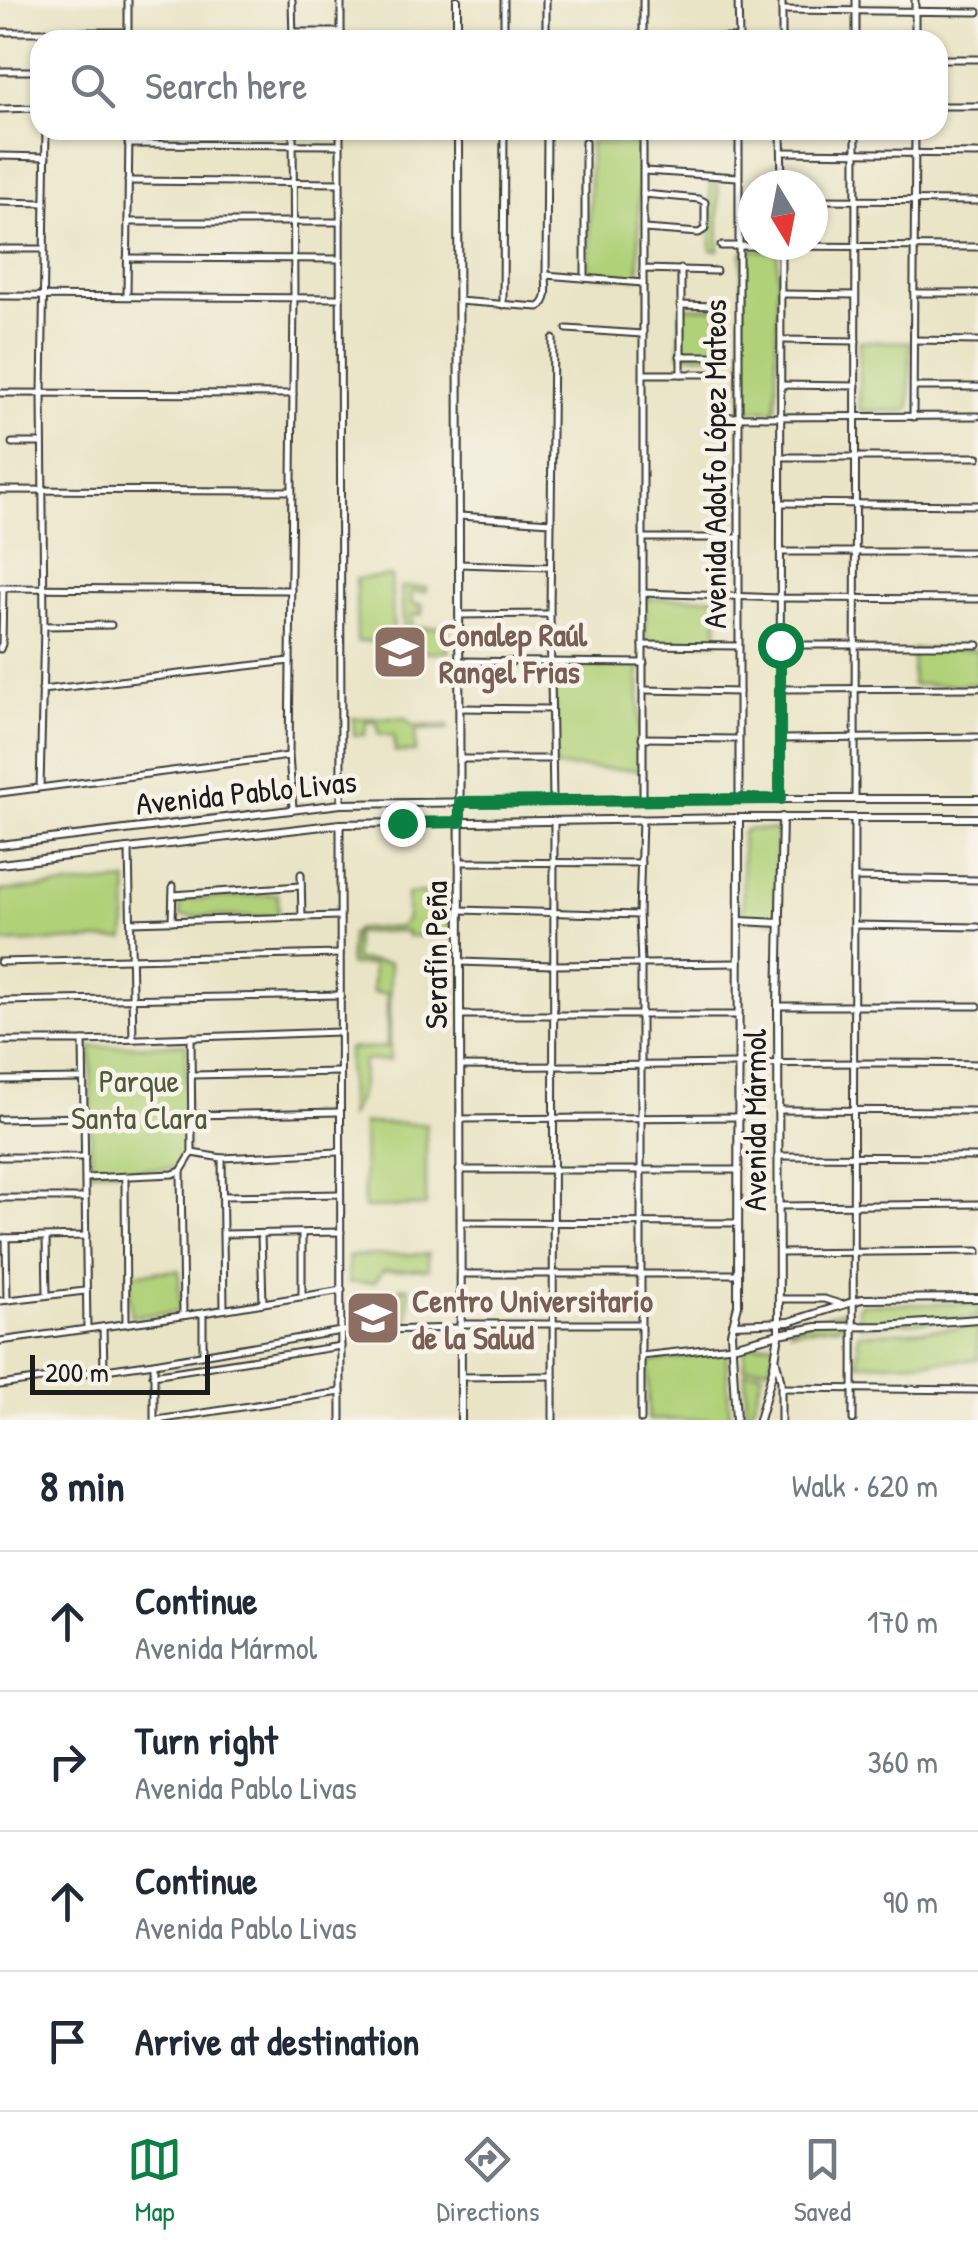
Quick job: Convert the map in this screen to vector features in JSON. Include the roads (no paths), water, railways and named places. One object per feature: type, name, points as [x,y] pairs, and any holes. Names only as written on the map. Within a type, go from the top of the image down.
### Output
[{"type":"main road","points":[[456,0],[457,30]]},
{"type":"main road","name":"Serafín Peña","points":[[458,140],[460,1420]]},
{"type":"main road","name":"Avenida Pablo Livas","points":[[0,845],[341,804],[978,799]]},
{"type":"main road","name":"Avenida Mármol","points":[[758,1420],[779,1334],[782,817]]},
{"type":"main road","points":[[736,1420],[731,1332],[737,1310],[738,1274],[739,818]]},
{"type":"main road","name":"Avenida Pablo Livas","points":[[0,864],[340,824],[978,818]]},
{"type":"main road","points":[[740,922],[780,923]]},
{"type":"main road","points":[[733,1324],[779,1324],[854,1300],[978,1298]]},
{"type":"main road","points":[[732,1346],[817,1328],[978,1319]]},
{"type":"street","points":[[128,0],[128,30]]},
{"type":"street","points":[[292,0],[293,30]]},
{"type":"street","points":[[340,0],[341,30]]},
{"type":"street","points":[[504,0],[504,30]]},
{"type":"street","points":[[546,0],[546,30]]},
{"type":"street","points":[[643,0],[643,30]]},
{"type":"street","points":[[738,0],[739,30]]},
{"type":"street","points":[[782,0],[782,30]]},
{"type":"street","points":[[856,0],[856,30]]},
{"type":"street","points":[[915,0],[915,30]]},
{"type":"street","points":[[782,10],[978,12]]},
{"type":"street","points":[[0,32],[30,32]]},
{"type":"street","points":[[948,59],[978,59]]},
{"type":"street","points":[[0,71],[30,71]]},
{"type":"street","points":[[948,106],[978,106]]},
{"type":"street","points":[[0,109],[30,108]]},
{"type":"street","points":[[40,788],[46,140]]},
{"type":"street","points":[[127,296],[128,140]]},
{"type":"street","points":[[292,140],[293,808]]},
{"type":"street","points":[[340,140],[341,804]]},
{"type":"street","points":[[503,305],[504,140]]},
{"type":"street","points":[[458,302],[542,306],[546,297],[546,140]]},
{"type":"street","points":[[643,800],[644,140]]},
{"type":"street","name":"Avenida Adolfo López Mateos","points":[[738,170],[739,140]]},
{"type":"street","points":[[782,140],[782,170]]},
{"type":"street","points":[[855,799],[856,140]]},
{"type":"street","points":[[912,416],[915,140]]},
{"type":"street","points":[[584,142],[585,278]]},
{"type":"street","points":[[128,144],[340,146]]},
{"type":"street","points":[[782,152],[978,154]]},
{"type":"street","points":[[0,156],[46,157]]},
{"type":"street","points":[[644,170],[738,177]]},
{"type":"street","points":[[128,182],[339,183]]},
{"type":"street","points":[[644,194],[699,199],[706,206],[705,229],[696,234],[644,229]]},
{"type":"street","points":[[828,200],[978,200]]},
{"type":"street","points":[[0,202],[45,203]]},
{"type":"street","points":[[128,222],[340,222]]},
{"type":"street","points":[[721,246],[738,246]]},
{"type":"street","points":[[828,246],[978,247]]},
{"type":"street","points":[[0,250],[43,250]]},
{"type":"street","points":[[128,258],[339,259]]},
{"type":"street","name":"Avenida Adolfo López Mateos","points":[[738,260],[739,799]]},
{"type":"street","points":[[780,799],[782,260]]},
{"type":"street","points":[[643,269],[716,271]]},
{"type":"street","points":[[681,270],[681,374]]},
{"type":"street","points":[[546,274],[643,283]]},
{"type":"street","points":[[914,293],[978,294]]},
{"type":"street","points":[[782,294],[855,295]]},
{"type":"street","points":[[0,296],[339,298]]},
{"type":"street","points":[[680,306],[718,306]]},
{"type":"street","points":[[567,329],[642,334]]},
{"type":"street","points":[[553,339],[553,801]]},
{"type":"street","points":[[782,340],[856,341]]},
{"type":"street","points":[[914,340],[978,341]]},
{"type":"street","points":[[680,356],[716,356]]},
{"type":"street","points":[[643,374],[711,374]]},
{"type":"street","points":[[781,385],[856,386]]},
{"type":"street","points":[[914,386],[978,387]]},
{"type":"street","points":[[0,392],[293,394]]},
{"type":"street","points":[[722,417],[978,416]]},
{"type":"street","points":[[12,443],[42,443]]},
{"type":"street","points":[[781,458],[978,457]]},
{"type":"street","points":[[0,490],[291,491]]},
{"type":"street","points":[[780,503],[978,505]]},
{"type":"street","points":[[459,516],[550,522]]},
{"type":"street","points":[[644,538],[739,538]]},
{"type":"street","points":[[780,552],[978,552]]},
{"type":"street","points":[[459,564],[550,566]]},
{"type":"street","points":[[0,649],[2,588],[291,590]]},
{"type":"street","points":[[643,594],[978,599]]},
{"type":"street","points":[[459,615],[550,614]]},
{"type":"street","points":[[44,626],[111,625]]},
{"type":"street","points":[[780,645],[978,646]]},
{"type":"street","points":[[643,646],[738,646]]},
{"type":"street","points":[[42,690],[290,661]]},
{"type":"street","points":[[460,662],[644,663]]},
{"type":"street","points":[[781,689],[978,688]]},
{"type":"street","points":[[644,690],[738,692]]},
{"type":"street","points":[[460,708],[551,708]]},
{"type":"street","points":[[642,738],[738,739]]},
{"type":"street","points":[[781,739],[978,738]]},
{"type":"street","points":[[0,793],[290,756]]},
{"type":"street","points":[[460,759],[552,758]]},
{"type":"street","points":[[852,1420],[854,818]]},
{"type":"street","points":[[642,819],[642,1420]]},
{"type":"street","points":[[553,1420],[554,821]]},
{"type":"street","points":[[340,824],[341,1420]]},
{"type":"street","points":[[129,850],[132,1038]]},
{"type":"street","points":[[460,862],[641,862]]},
{"type":"street","points":[[301,874],[302,917]]},
{"type":"street","points":[[854,878],[978,880]]},
{"type":"street","points":[[172,921],[173,886]]},
{"type":"street","points":[[173,895],[301,886]]},
{"type":"street","points":[[460,910],[639,915]]},
{"type":"street","points":[[131,922],[339,916]]},
{"type":"street","points":[[854,925],[978,927]]},
{"type":"street","points":[[0,962],[340,954]]},
{"type":"street","points":[[460,962],[739,963]]},
{"type":"street","points":[[0,1001],[340,995]]},
{"type":"street","points":[[778,1006],[978,1006]]},
{"type":"street","points":[[460,1015],[739,1015]]},
{"type":"street","points":[[0,1041],[339,1032]]},
{"type":"street","points":[[183,1316],[181,1171],[192,1153],[191,1036]]},
{"type":"street","points":[[84,1041],[87,1328]]},
{"type":"street","points":[[461,1066],[978,1064]]},
{"type":"street","points":[[191,1074],[339,1072]]},
{"type":"street","points":[[0,1080],[84,1078]]},
{"type":"street","points":[[779,1110],[978,1111]]},
{"type":"street","points":[[192,1115],[339,1112]]},
{"type":"street","points":[[0,1118],[84,1117]]},
{"type":"street","points":[[460,1119],[739,1117]]},
{"type":"street","points":[[192,1153],[222,1158],[339,1152]]},
{"type":"street","points":[[778,1156],[978,1157]]},
{"type":"street","points":[[0,1158],[85,1158]]},
{"type":"street","points":[[222,1158],[224,1309]]},
{"type":"street","points":[[459,1170],[738,1170]]},
{"type":"street","points":[[86,1178],[181,1171]]},
{"type":"street","points":[[125,1176],[126,1324]]},
{"type":"street","points":[[223,1196],[340,1194]]},
{"type":"street","points":[[0,1198],[85,1198]]},
{"type":"street","points":[[779,1206],[978,1204]]},
{"type":"street","points":[[459,1222],[738,1223]]},
{"type":"street","points":[[223,1234],[341,1232]]},
{"type":"street","points":[[261,1234],[263,1303]]},
{"type":"street","points":[[302,1234],[302,1296]]},
{"type":"street","points":[[85,1290],[4,1300],[3,1238],[86,1236]]},
{"type":"street","points":[[46,1238],[47,1294]]},
{"type":"street","points":[[779,1252],[978,1252]]},
{"type":"street","points":[[460,1274],[738,1274]]},
{"type":"street","points":[[0,1340],[342,1290]]},
{"type":"street","points":[[779,1299],[824,1298],[840,1304]]},
{"type":"street","points":[[203,1313],[204,1353]]},
{"type":"street","points":[[0,1385],[341,1331],[554,1323],[640,1324]]},
{"type":"street","points":[[103,1326],[104,1370]]},
{"type":"street","points":[[153,1375],[341,1346]]},
{"type":"street","points":[[641,1356],[732,1346]]},
{"type":"street","points":[[776,1357],[782,1388],[781,1420]]},
{"type":"street","points":[[154,1363],[155,1420],[340,1392]]},
{"type":"street","points":[[460,1377],[554,1376]]},
{"type":"street","points":[[782,1388],[978,1390]]},
{"type":"place","name":"Conalep Raúl Rangel Frias","points":[[400,652]]},
{"type":"place","name":"Centro Universitario de la Salud","points":[[373,1318]]},
{"type":"park label","name":"Parque Santa Clara","points":[[139,1098]]}]
